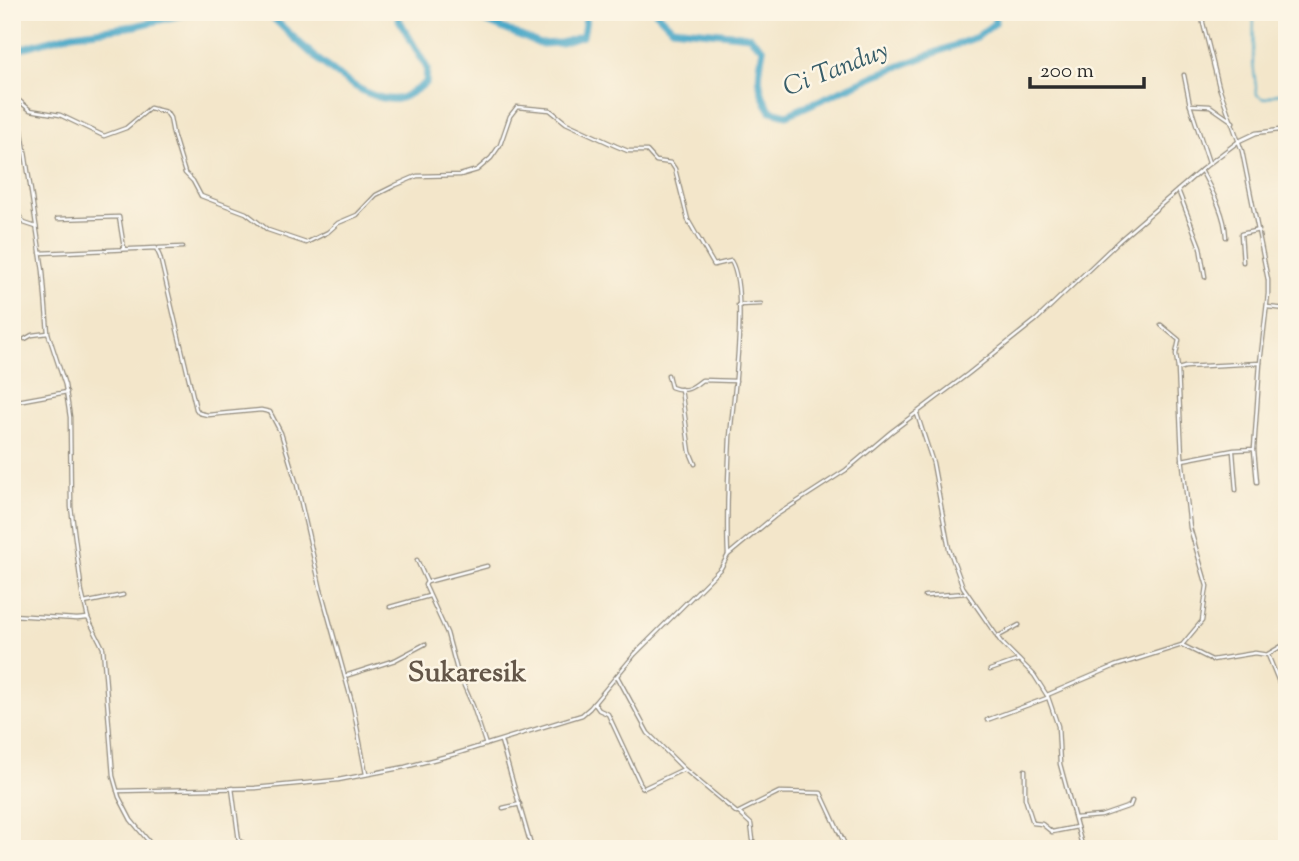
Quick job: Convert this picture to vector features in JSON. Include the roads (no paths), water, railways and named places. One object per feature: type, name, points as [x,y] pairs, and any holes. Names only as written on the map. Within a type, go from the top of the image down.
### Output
[{"type":"street","points":[[1202,12],[1219,87],[1239,141],[1268,280],[1254,449],[1257,482]]},
{"type":"street","points":[[12,65],[40,253],[48,333],[67,392],[72,441],[71,507],[84,603],[88,618],[103,645],[113,776],[131,820],[155,849]]},
{"type":"street","points":[[1184,75],[1189,105],[1200,130],[1209,163]]},
{"type":"street","points":[[17,99],[30,110],[60,116],[104,136],[127,128],[150,108],[166,111],[186,174],[204,198],[246,212],[268,230],[307,243],[328,232],[338,223],[357,215],[385,190],[417,176],[460,176],[473,173],[491,158],[500,145],[513,110],[521,106],[550,110],[566,123],[616,146],[628,150],[647,150],[656,161],[673,165],[688,220],[713,265],[728,260],[734,265],[737,278],[736,381],[727,499],[728,555]]},
{"type":"street","points":[[1189,105],[1210,106],[1233,122]]},
{"type":"street","points":[[117,791],[275,786],[366,775],[501,741],[579,717],[635,654],[721,568],[728,555],[775,516],[846,470],[1036,320],[1209,163],[1239,141],[1256,133],[1287,129]]},
{"type":"street","points":[[1201,170],[1215,196],[1226,227],[1226,237]]},
{"type":"street","points":[[1178,190],[1200,247],[1205,277]]},
{"type":"street","points":[[12,206],[24,223],[36,227]]},
{"type":"street","points":[[57,219],[119,217],[124,248]]},
{"type":"street","points":[[1243,262],[1241,234],[1259,230]]},
{"type":"street","points":[[40,253],[183,247]]},
{"type":"street","points":[[157,249],[197,411],[214,415],[267,410],[277,424],[298,485],[321,590],[345,676],[366,775]]},
{"type":"street","points":[[738,305],[761,304]]},
{"type":"street","points":[[1267,307],[1287,309]]},
{"type":"street","points":[[987,720],[1115,666],[1182,645],[1202,621],[1207,586],[1189,528],[1176,354],[1179,340],[1161,325]]},
{"type":"street","points":[[25,339],[32,335],[48,333]]},
{"type":"street","points":[[1178,369],[1260,363]]},
{"type":"street","points":[[668,375],[671,387],[681,390],[694,388],[702,380],[736,381]]},
{"type":"street","points":[[681,390],[690,452],[695,464]]},
{"type":"street","points":[[12,402],[67,392]]},
{"type":"street","points":[[916,413],[933,463],[949,549],[967,593],[997,637],[1038,680],[1047,696],[1058,726],[1058,755],[1083,849]]},
{"type":"street","points":[[1182,460],[1233,450],[1254,449]]},
{"type":"street","points":[[1233,450],[1236,490]]},
{"type":"street","points":[[417,560],[427,582],[425,586],[429,596],[447,633],[456,668],[474,706],[486,745]]},
{"type":"street","points":[[427,582],[487,566]]},
{"type":"street","points":[[925,596],[967,593]]},
{"type":"street","points":[[84,603],[122,595]]},
{"type":"street","points":[[390,607],[429,596]]},
{"type":"street","points":[[12,615],[77,620],[88,618]]},
{"type":"street","points":[[997,637],[1019,625]]},
{"type":"street","points":[[1182,645],[1212,660],[1247,654],[1268,654],[1287,643]]},
{"type":"street","points":[[345,676],[395,660],[425,644]]},
{"type":"street","points":[[1268,654],[1281,687]]},
{"type":"street","points":[[990,670],[1019,660]]},
{"type":"street","points":[[617,676],[640,722],[684,769],[751,824],[754,840]]},
{"type":"street","points":[[594,703],[599,710],[608,714],[642,787],[684,769]]},
{"type":"street","points":[[501,741],[532,849]]},
{"type":"street","points":[[1024,770],[1025,797],[1032,823],[1042,824],[1052,832],[1077,827]]},
{"type":"street","points":[[232,788],[240,843]]},
{"type":"street","points":[[739,813],[779,792],[821,793],[847,849]]},
{"type":"street","points":[[1074,818],[1111,814],[1130,806],[1132,801]]},
{"type":"street","points":[[503,808],[520,804]]},
{"type":"street","points":[[213,849],[240,843],[257,849]]},
{"type":"waterway","name":"Ci Tanduy","points":[[12,51],[72,34],[135,26],[194,12]]},
{"type":"waterway","name":"Ci Tanduy","points":[[267,12],[346,81],[381,98],[397,99],[426,83],[427,68],[398,18],[402,12]]},
{"type":"waterway","name":"Ci Tanduy","points":[[464,12],[540,44],[561,43],[583,36],[587,12]]},
{"type":"waterway","name":"Ci Tanduy","points":[[656,12],[672,28],[749,36],[763,49],[760,81],[766,103],[771,111],[787,115],[876,75],[977,37],[995,23],[995,12]]},
{"type":"waterway","points":[[1254,12],[1253,63],[1257,95],[1264,99],[1287,90]]},
{"type":"district","name":"Sukaresik","points":[[467,674]]}]
